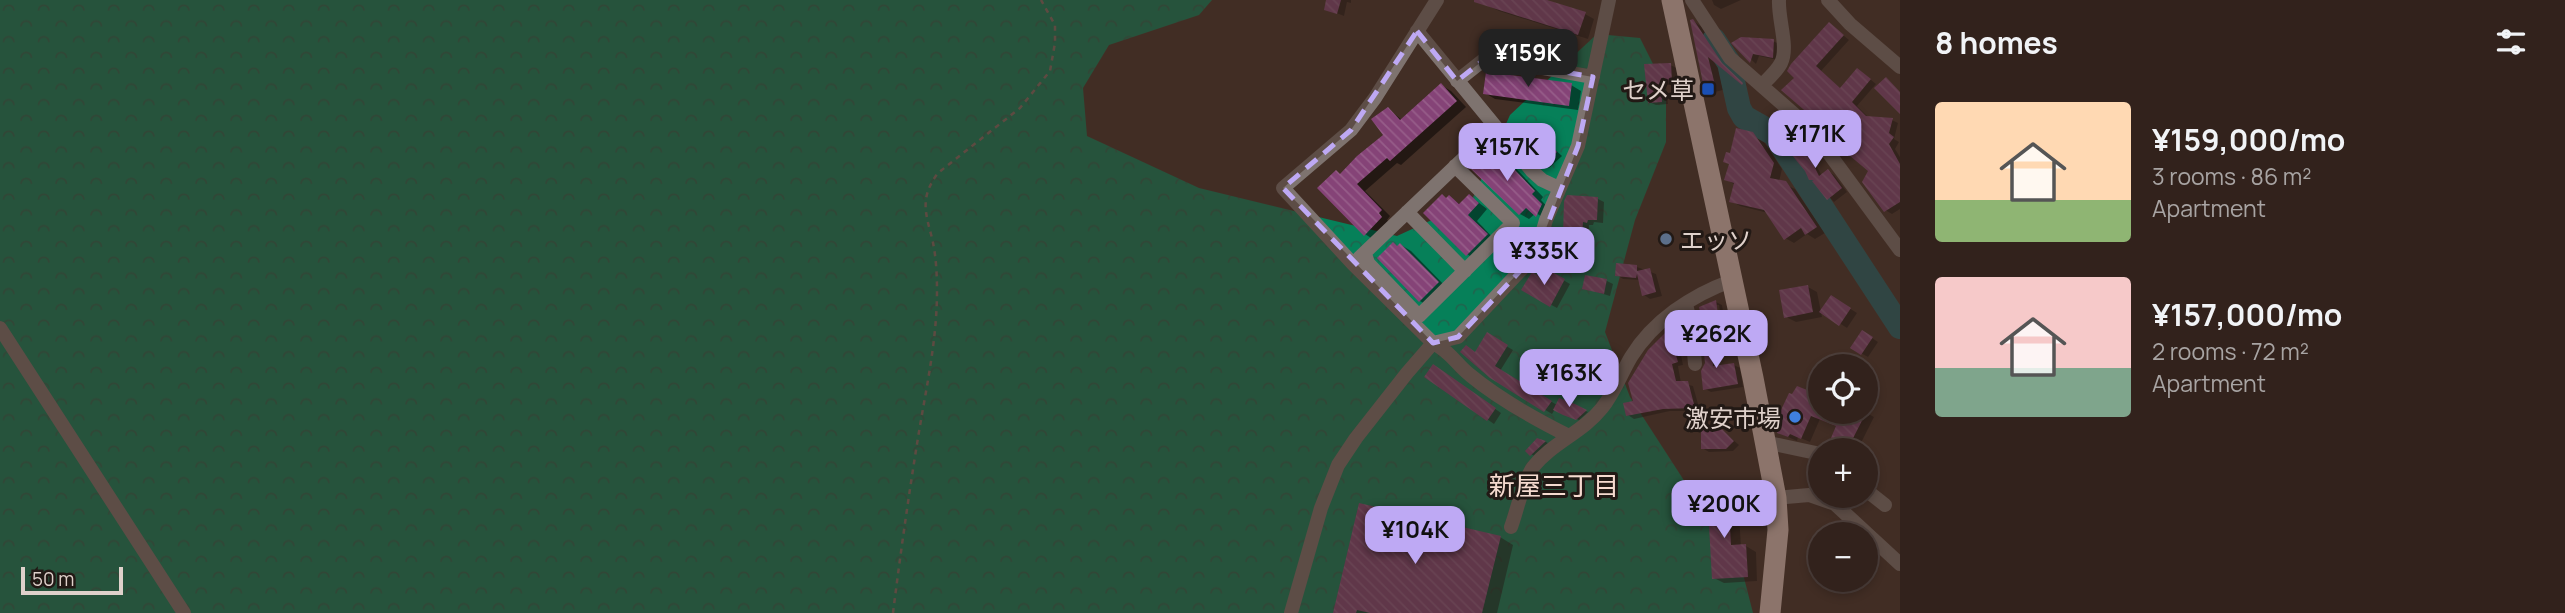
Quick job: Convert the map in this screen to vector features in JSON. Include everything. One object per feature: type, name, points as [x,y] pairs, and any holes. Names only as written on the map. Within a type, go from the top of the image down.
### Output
[{"type":"highway","points":[[1672,0],[1776,498],[1778,530],[1770,613]]},
{"type":"street","points":[[1437,0],[1375,99],[1351,130],[1283,188],[1353,264],[1433,343],[1447,350],[1468,374],[1508,402],[1569,436]]},
{"type":"street","points":[[1291,613],[1321,508],[1338,465],[1377,410],[1433,343],[1458,337],[1536,254],[1546,220],[1578,146],[1609,0]]},
{"type":"street","points":[[1692,0],[1730,58],[1811,129],[1900,250]]},
{"type":"street","points":[[1762,85],[1781,63],[1785,48],[1779,22],[1779,0]]},
{"type":"street","points":[[1828,0],[1850,24],[1897,58]]},
{"type":"street","points":[[1416,31],[1532,171],[1542,180],[1559,188]]},
{"type":"street","points":[[1457,81],[1486,58],[1593,78]]},
{"type":"street","points":[[1353,264],[1455,166],[1497,130]]},
{"type":"street","points":[[1365,254],[1368,263],[1419,316],[1513,223],[1455,166]]},
{"type":"street","points":[[1407,212],[1465,271]]},
{"type":"street","points":[[1511,527],[1531,470],[1546,454],[1588,423],[1601,409],[1633,355],[1657,326],[1705,290],[1731,281]]},
{"type":"street","points":[[1686,304],[1695,364]]},
{"type":"street","points":[[0,328],[184,613]]},
{"type":"street","points":[[1764,442],[1808,451]]},
{"type":"street","points":[[1776,498],[1809,495],[1835,504],[1900,564]]},
{"type":"street","points":[[1878,499],[1885,505]]},
{"type":"path","points":[[893,613],[916,447],[937,328],[937,274],[932,239],[925,218],[925,200],[930,183],[938,173],[1020,108],[1050,71],[1055,26],[1041,0]]},
{"type":"highlighted area","points":[[1417,31],[1457,81],[1486,58],[1593,77],[1578,146],[1536,254],[1458,337],[1433,343],[1283,188],[1351,130]]},
{"type":"green space","points":[[0,0],[1212,0],[1199,15],[1109,45],[1083,88],[1087,136],[1199,188],[1397,236],[1471,202],[1510,115],[1597,34],[1640,38],[1666,90],[1666,142],[1635,220],[1605,332],[1630,397],[1742,570],[1753,613],[0,613]]},
{"type":"building","points":[[1326,0],[1341,0],[1337,14],[1324,10]]},
{"type":"building","points":[[1474,0],[1547,0],[1586,12],[1578,35]]},
{"type":"building","points":[[1693,19],[1722,63],[1742,85],[1708,57],[1715,85],[1704,88],[1690,20]]},
{"type":"building","points":[[1829,22],[1844,35],[1816,66],[1840,88],[1857,68],[1871,79],[1852,102],[1866,116],[1893,118],[1889,133],[1894,137],[1889,144],[1900,164],[1900,202],[1884,212],[1862,182],[1868,171],[1843,150],[1840,153],[1818,122],[1781,90],[1794,78],[1787,71],[1791,64]]},
{"type":"building","points":[[1741,37],[1774,39],[1773,58],[1753,54],[1750,63],[1731,43]]},
{"type":"building","points":[[1671,63],[1672,82],[1661,83],[1662,102],[1648,103],[1644,64]]},
{"type":"building","points":[[1486,72],[1572,83],[1569,106],[1483,94]]},
{"type":"building","points":[[1886,77],[1900,92],[1900,114],[1874,88]]},
{"type":"building","points":[[1441,83],[1457,101],[1390,161],[1387,158],[1357,184],[1382,210],[1379,213],[1382,217],[1364,236],[1317,188],[1336,170],[1340,174],[1383,135],[1371,119],[1388,107],[1400,120]]},
{"type":"building","points":[[1736,128],[1753,132],[1774,163],[1770,178],[1786,181],[1817,227],[1805,235],[1801,228],[1784,240],[1764,210],[1729,202],[1734,183],[1724,180],[1729,164],[1723,162],[1726,152],[1730,153]]},
{"type":"building","points":[[1804,136],[1815,151],[1809,156],[1819,176],[1828,169],[1842,188],[1827,200],[1791,154],[1791,150]]},
{"type":"building","points":[[1544,138],[1557,152],[1541,165],[1529,151]]},
{"type":"building","points":[[1490,150],[1494,155],[1497,151],[1535,191],[1532,194],[1542,204],[1536,217],[1526,208],[1519,215],[1471,169]]},
{"type":"building","points":[[1442,194],[1446,198],[1449,195],[1459,204],[1469,194],[1479,203],[1468,215],[1488,234],[1466,256],[1423,213]]},
{"type":"building","points":[[1567,195],[1598,197],[1597,220],[1583,222],[1581,251],[1556,250],[1557,235],[1563,235],[1564,201]]},
{"type":"building","points":[[1393,242],[1397,246],[1400,243],[1439,282],[1419,302],[1377,258]]},
{"type":"building","points":[[1616,263],[1637,265],[1637,271],[1650,268],[1656,292],[1642,296],[1637,274],[1636,278],[1615,276]]},
{"type":"building","points":[[1547,269],[1565,279],[1550,307],[1521,290],[1532,272],[1542,277]]},
{"type":"building","points":[[1585,275],[1607,279],[1604,294],[1582,289]]},
{"type":"building","points":[[1808,285],[1813,312],[1784,318],[1779,290]]},
{"type":"building","points":[[1831,295],[1851,308],[1839,326],[1819,312]]},
{"type":"building","points":[[1716,300],[1718,314],[1701,317],[1699,307]]},
{"type":"building","points":[[1669,329],[1669,332],[1674,330],[1680,350],[1675,352],[1678,362],[1672,364],[1676,381],[1688,381],[1695,408],[1663,409],[1626,416],[1623,403],[1633,401],[1628,383],[1648,350]]},
{"type":"building","points":[[1862,330],[1873,337],[1862,354],[1850,348]]},
{"type":"building","points":[[1487,332],[1508,345],[1495,366],[1552,401],[1544,412],[1490,378],[1460,352],[1466,345],[1475,352]]},
{"type":"building","points":[[1710,334],[1713,366],[1734,363],[1738,384],[1703,390],[1701,371],[1705,363],[1702,335]]},
{"type":"building","points":[[1433,364],[1496,408],[1487,421],[1424,377]]},
{"type":"building","points":[[1797,386],[1807,390],[1808,388],[1808,423],[1801,439],[1790,434],[1788,437],[1777,433],[1775,423],[1789,393],[1792,394]]},
{"type":"building","points":[[1559,398],[1587,410],[1576,420],[1563,415],[1553,410]]},
{"type":"building","points":[[1831,424],[1860,424],[1853,438],[1831,438],[1836,426]]},
{"type":"building","points":[[1701,427],[1721,428],[1734,441],[1726,449],[1701,449]]},
{"type":"building","points":[[1537,438],[1546,441],[1530,456],[1525,451]]},
{"type":"building","points":[[1728,489],[1731,545],[1746,544],[1748,577],[1712,579],[1707,490]]},
{"type":"building","points":[[1359,503],[1501,536],[1482,613],[1370,613],[1357,610],[1356,613],[1333,613]]},
{"type":"waterway","points":[[1714,40],[1729,63],[1739,108],[1744,117],[1774,134],[1900,327]]},
{"type":"place","name":"セメ草","points":[[1708,89]]},
{"type":"place","name":"エッソ","points":[[1666,239]]},
{"type":"place","name":"激安市場","points":[[1795,417]]},
{"type":"district","name":"新屋三丁目","points":[[1554,485]]}]
